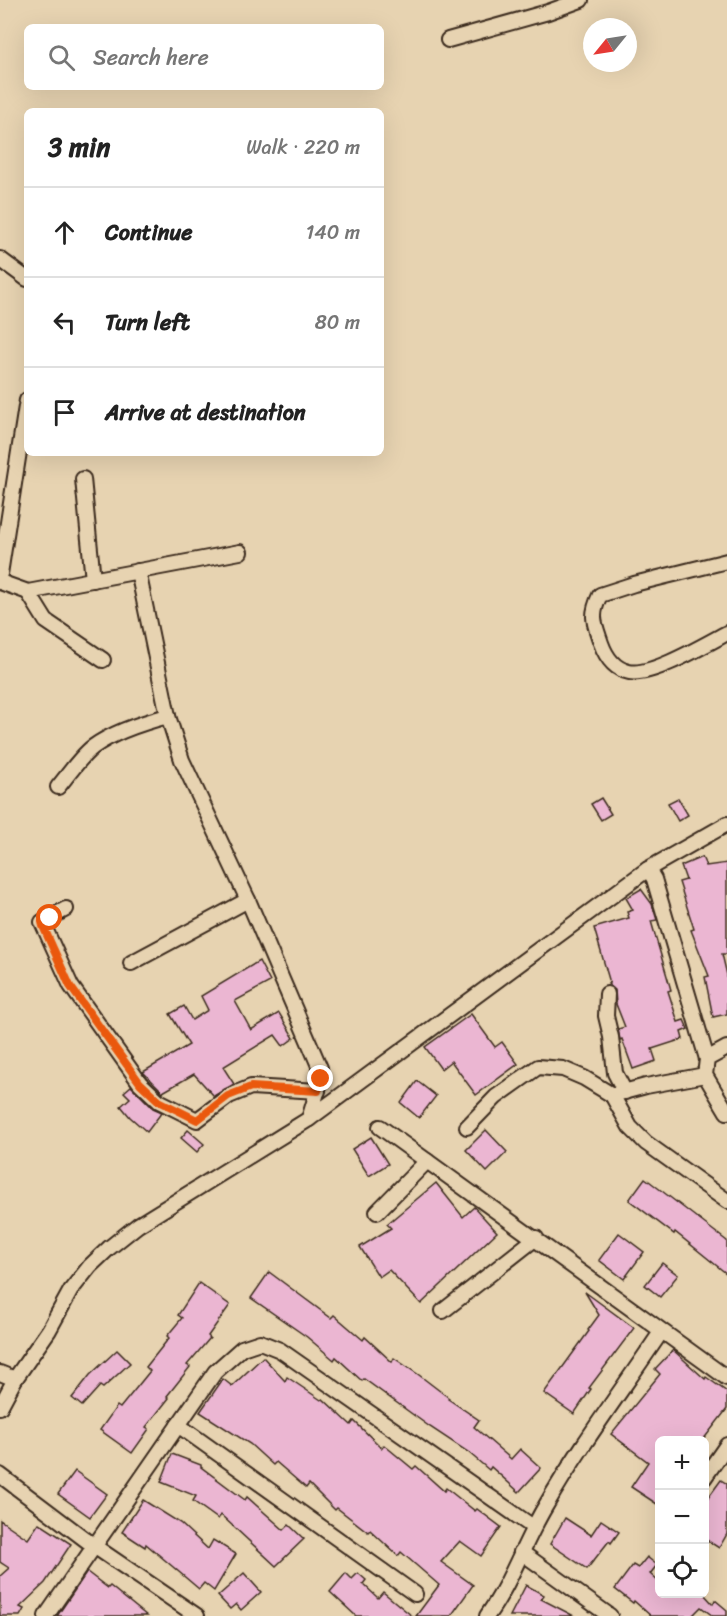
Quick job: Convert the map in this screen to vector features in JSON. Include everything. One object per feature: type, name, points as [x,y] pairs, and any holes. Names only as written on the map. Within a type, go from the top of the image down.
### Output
[{"type":"street","points":[[448,40],[548,12],[581,0]]},
{"type":"street","points":[[0,259],[24,277]]},
{"type":"street","points":[[0,574],[24,419]]},
{"type":"street","points":[[82,479],[93,580]]},
{"type":"street","points":[[0,582],[28,592],[240,552]]},
{"type":"street","points":[[727,561],[634,584],[600,595],[592,616],[606,656],[618,668],[630,673],[641,672],[676,659],[727,633]]},
{"type":"street","points":[[138,571],[168,716],[182,760],[248,900],[316,1054],[321,1079],[309,1119]]},
{"type":"street","points":[[28,592],[46,621],[103,660]]},
{"type":"street","points":[[58,787],[91,749],[102,741],[168,716]]},
{"type":"street","points":[[0,1407],[15,1379],[49,1330],[71,1290],[90,1266],[109,1248],[138,1225],[309,1119],[648,869],[727,824]]},
{"type":"street","points":[[648,869],[654,879],[707,1059],[705,1075],[727,1112]]},
{"type":"street","points":[[131,963],[248,900]]},
{"type":"street","points":[[66,909],[42,922],[70,986],[140,1083],[159,1101],[197,1120],[228,1096],[251,1087],[318,1091]]},
{"type":"street","points":[[607,994],[606,1016],[618,1093],[630,1127],[646,1143],[727,1201]]},
{"type":"street","points":[[707,1059],[727,1048]]},
{"type":"street","points":[[467,1127],[496,1097],[538,1067],[563,1070],[618,1093],[705,1075]]},
{"type":"street","points":[[380,1127],[727,1378]]},
{"type":"street","points":[[377,1212],[427,1161]]},
{"type":"street","points":[[443,1311],[536,1238]]},
{"type":"street","points":[[487,1616],[496,1605],[533,1527],[566,1469],[662,1332]]},
{"type":"street","points":[[46,1616],[215,1372],[242,1348],[260,1342],[280,1350],[533,1527]]},
{"type":"street","points":[[0,1372],[15,1379]]},
{"type":"street","points":[[178,1425],[416,1594]]},
{"type":"street","points":[[709,1472],[727,1445]]},
{"type":"street","points":[[0,1475],[94,1546],[197,1616]]},
{"type":"street","points":[[521,1552],[610,1616]]},
{"type":"building","points":[[601,798],[611,814],[601,820],[591,804]]},
{"type":"building","points":[[678,798],[688,815],[678,821],[668,803]]},
{"type":"building","points":[[702,857],[706,866],[727,863],[727,954],[722,954],[727,975],[727,1014],[713,1017],[705,977],[709,976],[691,930],[694,929],[679,882],[686,880],[681,866]]},
{"type":"building","points":[[641,889],[652,904],[657,920],[651,921],[678,1022],[684,1020],[688,1029],[681,1032],[683,1039],[652,1049],[656,1061],[633,1069],[622,1039],[620,1040],[618,1029],[625,1027],[616,1004],[615,990],[608,984],[610,983],[594,928],[629,918],[627,912],[633,910],[626,898]]},
{"type":"building","points":[[259,961],[270,982],[235,1001],[251,1030],[279,1013],[294,1038],[283,1046],[275,1035],[223,1067],[234,1084],[214,1096],[194,1074],[163,1092],[143,1072],[189,1045],[170,1014],[184,1006],[192,1020],[208,1010],[201,996]]},
{"type":"building","points":[[471,1014],[495,1047],[502,1042],[518,1064],[476,1095],[451,1061],[441,1069],[425,1047]]},
{"type":"building","points":[[417,1081],[436,1096],[419,1118],[401,1103]]},
{"type":"building","points":[[131,1086],[153,1108],[162,1112],[147,1132],[121,1106],[130,1098],[124,1092]]},
{"type":"building","points":[[188,1130],[204,1144],[197,1152],[181,1138]]},
{"type":"building","points":[[486,1130],[507,1152],[487,1172],[466,1150]]},
{"type":"building","points":[[371,1137],[388,1164],[369,1176],[352,1149]]},
{"type":"building","points":[[645,1178],[727,1241],[727,1274],[675,1232],[674,1234],[629,1200]]},
{"type":"building","points":[[436,1183],[463,1217],[474,1207],[497,1232],[421,1304],[389,1270],[379,1277],[360,1247],[391,1228],[387,1224]]},
{"type":"building","points":[[619,1233],[644,1252],[624,1279],[599,1260]]},
{"type":"building","points":[[662,1263],[678,1275],[660,1297],[645,1285]]},
{"type":"building","points":[[269,1272],[331,1318],[334,1315],[363,1340],[365,1337],[392,1362],[394,1358],[479,1420],[474,1427],[511,1459],[520,1449],[541,1468],[519,1492],[491,1467],[489,1470],[468,1452],[364,1379],[362,1381],[336,1357],[334,1360],[307,1337],[251,1298]]},
{"type":"building","points":[[199,1283],[230,1305],[208,1336],[210,1338],[187,1365],[190,1367],[146,1427],[149,1429],[132,1453],[100,1430],[117,1406],[120,1408],[150,1371],[146,1367],[182,1318],[178,1315]]},
{"type":"building","points":[[585,1292],[634,1328],[589,1388],[591,1389],[574,1414],[544,1393],[599,1315]]},
{"type":"building","points":[[117,1350],[130,1363],[103,1388],[100,1386],[82,1406],[72,1398],[90,1375]]},
{"type":"building","points":[[673,1350],[705,1379],[706,1377],[727,1392],[727,1409],[706,1436],[655,1436],[655,1503],[631,1487],[648,1462],[611,1434],[660,1374],[655,1369]]},
{"type":"building","points":[[263,1357],[285,1381],[287,1377],[321,1400],[323,1399],[351,1425],[354,1421],[382,1448],[384,1445],[413,1469],[416,1466],[444,1491],[446,1488],[475,1511],[477,1509],[501,1527],[481,1556],[460,1541],[441,1562],[473,1585],[451,1616],[416,1616],[439,1585],[401,1552],[398,1556],[370,1530],[368,1532],[337,1508],[335,1510],[309,1484],[306,1488],[276,1462],[273,1465],[250,1444],[200,1412],[223,1379],[232,1386]]},
{"type":"building","points":[[172,1454],[201,1465],[245,1500],[247,1497],[284,1530],[289,1525],[304,1539],[276,1566],[221,1515],[218,1519],[193,1501],[196,1496],[161,1482]]},
{"type":"building","points":[[75,1471],[107,1494],[90,1517],[58,1494]]},
{"type":"building","points":[[721,1480],[727,1484],[727,1534],[719,1548],[709,1542],[709,1496]]},
{"type":"building","points":[[143,1500],[180,1523],[208,1549],[213,1540],[236,1554],[214,1591],[204,1583],[199,1589],[146,1544],[145,1547],[122,1532]]},
{"type":"building","points":[[565,1518],[591,1535],[601,1520],[619,1532],[587,1569],[550,1544]]},
{"type":"building","points":[[0,1520],[28,1539],[39,1523],[71,1544],[45,1583],[20,1607],[24,1609],[20,1616],[0,1616],[0,1576],[9,1568],[0,1562]]},
{"type":"building","points":[[647,1557],[655,1563],[650,1574],[655,1578],[655,1598],[708,1598],[713,1604],[715,1600],[727,1610],[727,1616],[713,1616],[701,1607],[692,1616],[651,1616],[634,1601],[633,1603],[615,1589],[633,1565],[638,1568]]},
{"type":"building","points":[[87,1572],[108,1588],[110,1586],[147,1616],[57,1616]]},
{"type":"building","points":[[244,1573],[261,1592],[241,1610],[236,1604],[230,1609],[218,1596]]},
{"type":"building","points":[[346,1573],[352,1579],[358,1573],[366,1580],[363,1584],[378,1598],[383,1592],[412,1616],[356,1616],[330,1592]]},
{"type":"building","points":[[526,1585],[544,1595],[541,1599],[574,1616],[510,1616]]},
{"type":"route","points":[[50,918],[42,922],[43,926],[70,986],[140,1083],[159,1101],[197,1120],[228,1096],[251,1087],[318,1091],[321,1079]]}]
